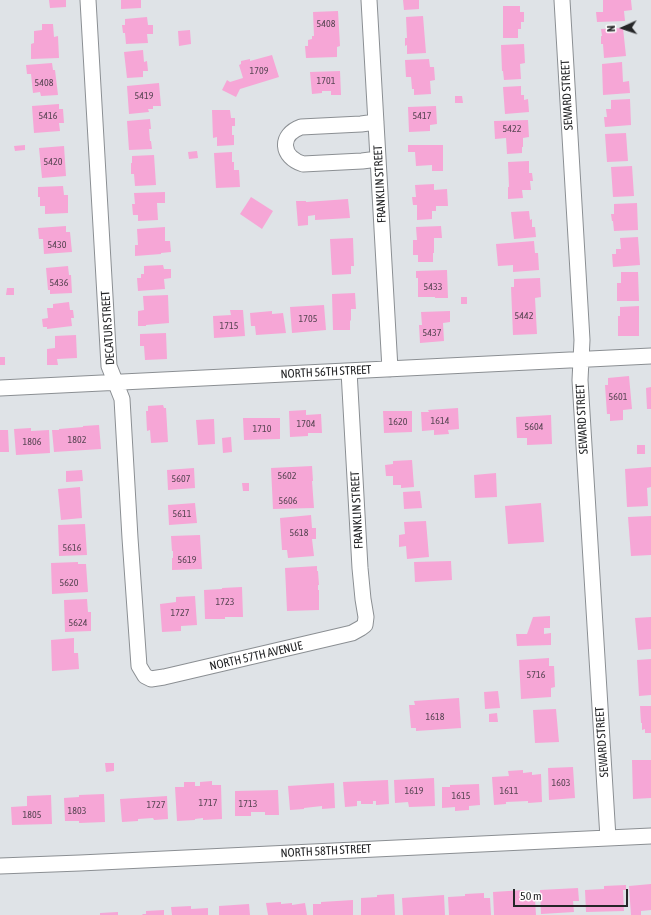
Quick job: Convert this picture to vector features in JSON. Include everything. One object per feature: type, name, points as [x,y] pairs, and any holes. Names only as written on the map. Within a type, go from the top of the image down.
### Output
[{"type":"street","name":"DECATUR STREET","points":[[88,0],[109,366],[122,399],[139,666],[145,676]]},
{"type":"street","name":"FRANKLIN STREET","points":[[369,0],[390,369]]},
{"type":"street","name":"SEWARD STREET","points":[[562,0],[582,340],[580,380],[608,838]]},
{"type":"street","points":[[376,122],[301,127],[288,135],[286,150],[290,157],[296,162],[303,164],[378,159]]},
{"type":"street","name":"NORTH 56TH STREET","points":[[0,388],[651,356]]},
{"type":"street","name":"FRANKLIN STREET","points":[[349,371],[360,568],[366,617],[365,625]]},
{"type":"street","name":"NORTH 57TH AVENUE","points":[[145,676],[151,679],[164,678],[352,633],[365,625]]},
{"type":"street","name":"NORTH 58TH STREET","points":[[0,866],[651,836]]},
{"type":"building","points":[[49,0],[66,0],[66,7],[50,8]]},
{"type":"building","points":[[121,0],[141,0],[141,8],[121,9]]},
{"type":"building","points":[[403,0],[419,0],[419,9],[404,10]]},
{"type":"building","points":[[603,0],[631,0],[632,10],[624,11],[625,21],[597,22],[596,12],[603,12]]},
{"type":"building","points":[[503,6],[520,6],[520,12],[524,12],[524,22],[521,22],[521,29],[518,29],[518,38],[503,38]]},
{"type":"building","points":[[338,11],[340,46],[337,47],[337,57],[306,58],[305,46],[308,46],[308,40],[312,39],[312,36],[314,36],[313,12]]},
{"type":"building","points":[[423,16],[426,53],[407,54],[407,45],[405,46],[405,38],[407,38],[406,17]]},
{"type":"building","points":[[147,17],[148,25],[153,25],[153,34],[147,34],[148,43],[126,44],[125,33],[123,33],[122,25],[125,25],[125,19]]},
{"type":"building","points":[[42,24],[53,24],[54,37],[58,36],[59,58],[31,59],[31,44],[34,43],[34,31],[42,30]]},
{"type":"building","points":[[623,28],[626,56],[604,58],[603,44],[601,44],[601,29]]},
{"type":"building","points":[[190,30],[191,44],[179,46],[178,31]]},
{"type":"building","points":[[524,44],[525,63],[520,64],[521,79],[504,80],[502,71],[501,45]]},
{"type":"building","points":[[143,50],[144,62],[147,61],[148,71],[143,71],[143,77],[127,78],[124,52]]},
{"type":"building","points":[[272,55],[279,77],[240,89],[236,97],[222,90],[227,80],[230,82],[243,78],[239,65],[241,64],[241,61],[250,59],[250,61]]},
{"type":"building","points":[[429,59],[430,67],[434,67],[435,80],[430,81],[431,94],[414,95],[411,77],[406,77],[405,60]]},
{"type":"building","points":[[622,62],[623,82],[629,81],[630,93],[603,95],[602,64]]},
{"type":"building","points":[[52,63],[53,70],[55,70],[58,95],[41,96],[40,92],[33,93],[31,74],[27,74],[26,65]]},
{"type":"building","points":[[340,71],[341,95],[331,95],[331,91],[322,91],[322,93],[312,94],[310,72]]},
{"type":"building","points":[[159,83],[161,106],[153,106],[153,109],[148,109],[149,112],[129,114],[127,86]]},
{"type":"building","points":[[521,86],[521,95],[524,95],[524,100],[528,99],[529,112],[505,114],[503,87]]},
{"type":"building","points":[[455,96],[462,96],[463,103],[455,103]]},
{"type":"building","points":[[630,99],[631,125],[605,127],[604,117],[607,117],[606,109],[611,109],[611,100]]},
{"type":"building","points":[[59,104],[59,109],[63,109],[64,123],[59,123],[60,131],[34,133],[32,106]]},
{"type":"building","points":[[436,106],[437,124],[430,125],[430,131],[409,132],[408,107]]},
{"type":"building","points":[[212,110],[230,110],[231,118],[235,118],[235,126],[232,126],[234,145],[217,146],[217,137],[213,138]]},
{"type":"building","points":[[150,119],[151,129],[149,129],[152,149],[129,150],[127,121]]},
{"type":"building","points":[[528,120],[529,137],[523,138],[522,153],[507,154],[506,138],[495,139],[494,121]]},
{"type":"building","points":[[626,133],[628,161],[607,162],[605,134]]},
{"type":"building","points":[[25,145],[25,150],[15,151],[14,146]]},
{"type":"building","points":[[408,145],[443,145],[443,171],[432,171],[432,165],[416,166],[415,152],[408,152]]},
{"type":"building","points":[[64,146],[66,176],[42,178],[39,148]]},
{"type":"building","points":[[197,151],[198,158],[189,159],[188,152]]},
{"type":"building","points":[[232,152],[234,170],[239,170],[240,187],[216,188],[214,153]]},
{"type":"building","points":[[154,155],[156,185],[135,186],[134,174],[131,174],[132,156]]},
{"type":"building","points":[[529,161],[529,173],[532,173],[533,181],[530,181],[531,190],[522,190],[523,198],[508,199],[508,162]]},
{"type":"building","points":[[632,166],[634,196],[613,197],[611,167]]},
{"type":"building","points":[[434,184],[434,190],[447,189],[448,206],[436,206],[436,211],[432,211],[432,219],[417,220],[417,205],[413,205],[412,197],[416,197],[415,185]]},
{"type":"building","points":[[63,186],[64,195],[68,195],[68,213],[45,214],[45,206],[40,206],[38,187]]},
{"type":"building","points":[[165,192],[165,203],[157,203],[158,220],[138,221],[138,215],[133,215],[132,204],[135,204],[134,193]]},
{"type":"building","points":[[251,197],[273,211],[262,229],[240,214]]},
{"type":"building","points":[[348,199],[350,218],[315,220],[315,215],[308,216],[308,225],[298,226],[296,201],[306,202]]},
{"type":"building","points":[[637,203],[638,230],[614,231],[611,214],[614,214],[614,204]]},
{"type":"building","points":[[529,211],[530,220],[532,219],[532,227],[535,227],[536,237],[514,239],[511,212]]},
{"type":"building","points":[[66,226],[66,232],[70,232],[72,252],[44,254],[43,239],[39,239],[38,228]]},
{"type":"building","points":[[441,226],[442,238],[434,238],[433,262],[418,262],[418,255],[413,255],[413,240],[417,240],[416,227]]},
{"type":"building","points":[[165,227],[165,241],[170,241],[171,252],[135,256],[135,245],[138,245],[137,229]]},
{"type":"building","points":[[638,237],[640,265],[613,267],[612,254],[616,254],[616,249],[621,249],[620,238]]},
{"type":"building","points":[[353,238],[354,266],[351,266],[351,274],[332,275],[330,239]]},
{"type":"building","points":[[534,241],[535,253],[538,253],[539,270],[513,272],[513,265],[498,266],[496,244]]},
{"type":"building","points":[[163,265],[164,269],[171,269],[171,278],[164,279],[165,289],[138,291],[137,278],[141,278],[141,274],[144,274],[144,266]]},
{"type":"building","points":[[68,266],[69,275],[71,275],[72,293],[50,294],[50,290],[48,290],[46,268]]},
{"type":"building","points":[[447,270],[448,298],[418,297],[418,278],[416,278],[416,271]]},
{"type":"building","points":[[621,272],[638,272],[639,301],[617,301],[617,283],[621,283]]},
{"type":"building","points":[[540,278],[541,297],[535,298],[537,334],[513,335],[511,287],[514,287],[514,279]]},
{"type":"building","points":[[7,288],[14,288],[14,295],[6,295]]},
{"type":"building","points":[[355,293],[356,309],[351,309],[350,330],[333,330],[332,294]]},
{"type":"building","points":[[168,295],[169,323],[138,326],[138,311],[144,310],[143,296]]},
{"type":"building","points":[[461,297],[467,297],[467,304],[461,304]]},
{"type":"building","points":[[69,302],[70,310],[73,310],[74,318],[71,318],[72,326],[47,329],[47,327],[43,327],[42,319],[48,318],[47,308],[53,308],[53,304]]},
{"type":"building","points":[[324,305],[326,330],[292,333],[290,307]]},
{"type":"building","points":[[639,306],[639,336],[618,336],[618,316],[620,316],[620,307]]},
{"type":"building","points":[[230,310],[243,310],[245,336],[214,338],[213,316],[231,315]]},
{"type":"building","points":[[272,311],[272,314],[283,313],[286,333],[256,335],[255,326],[251,326],[250,313]]},
{"type":"building","points":[[450,311],[450,322],[443,323],[444,341],[420,343],[419,325],[422,325],[421,312]]},
{"type":"building","points":[[166,333],[167,359],[145,360],[144,346],[140,346],[140,334]]},
{"type":"building","points":[[76,335],[77,358],[57,359],[58,365],[47,365],[47,349],[55,348],[55,336]]},
{"type":"building","points":[[0,357],[5,357],[5,365],[0,365]]},
{"type":"building","points":[[629,376],[632,409],[623,410],[623,420],[610,421],[610,414],[607,414],[605,385],[608,385],[608,378]]},
{"type":"building","points":[[651,387],[651,409],[647,409],[646,388]]},
{"type":"building","points":[[163,405],[164,408],[166,408],[168,442],[151,443],[150,430],[147,431],[146,411],[148,411],[148,406]]},
{"type":"building","points":[[458,408],[459,429],[448,430],[449,434],[434,435],[434,430],[422,431],[421,412],[429,412],[428,410]]},
{"type":"building","points":[[306,410],[306,415],[321,414],[322,433],[308,433],[308,436],[290,437],[289,411]]},
{"type":"building","points":[[383,411],[412,411],[412,432],[384,433]]},
{"type":"building","points":[[551,415],[552,444],[527,445],[527,438],[517,438],[516,417]]},
{"type":"building","points":[[243,418],[280,418],[280,439],[244,440]]},
{"type":"building","points":[[214,419],[215,444],[198,445],[196,420]]},
{"type":"building","points":[[99,425],[101,449],[54,452],[52,430]]},
{"type":"building","points":[[31,428],[31,431],[49,430],[50,453],[16,455],[14,429]]},
{"type":"building","points":[[0,430],[8,430],[9,452],[0,452]]},
{"type":"building","points":[[231,437],[232,452],[223,453],[222,438]]},
{"type":"building","points":[[637,445],[645,445],[645,454],[637,454]]},
{"type":"building","points":[[412,460],[414,487],[401,488],[401,485],[393,485],[393,476],[386,476],[385,465],[393,464],[393,461]]},
{"type":"building","points":[[312,466],[314,508],[273,509],[271,468]]},
{"type":"building","points":[[651,467],[651,487],[647,488],[648,506],[627,507],[625,469]]},
{"type":"building","points":[[194,468],[195,488],[168,490],[167,470]]},
{"type":"building","points":[[82,470],[83,481],[66,482],[66,471]]},
{"type":"building","points":[[496,473],[497,497],[475,498],[474,475]]},
{"type":"building","points":[[242,483],[249,483],[249,491],[243,491]]},
{"type":"building","points":[[80,487],[82,518],[61,520],[58,489]]},
{"type":"building","points":[[420,491],[422,508],[404,509],[403,492]]},
{"type":"building","points":[[195,503],[197,523],[169,525],[168,505]]},
{"type":"building","points":[[541,503],[544,542],[508,544],[505,506]]},
{"type":"building","points":[[311,515],[312,528],[316,528],[316,539],[312,539],[314,556],[288,558],[287,550],[282,550],[280,518]]},
{"type":"building","points":[[651,516],[651,555],[631,556],[628,517]]},
{"type":"building","points":[[426,521],[429,557],[407,559],[406,546],[399,547],[399,535],[405,534],[404,522]]},
{"type":"building","points":[[85,524],[87,555],[59,556],[58,525]]},
{"type":"building","points":[[200,535],[202,569],[172,570],[173,551],[171,536]]},
{"type":"building","points":[[451,561],[452,580],[415,582],[414,562]]},
{"type":"building","points":[[78,562],[78,564],[86,564],[88,592],[52,594],[51,563]]},
{"type":"building","points":[[317,566],[319,610],[287,611],[285,568]]},
{"type":"building","points":[[242,587],[243,617],[205,619],[204,590]]},
{"type":"building","points":[[195,596],[197,625],[181,626],[181,631],[162,632],[160,604],[176,602],[176,597]]},
{"type":"building","points":[[87,599],[88,612],[91,612],[91,631],[65,632],[64,600]]},
{"type":"building","points":[[550,616],[550,628],[544,628],[544,634],[551,633],[551,645],[517,646],[516,634],[527,634],[533,617]]},
{"type":"building","points":[[651,617],[651,649],[638,650],[635,618]]},
{"type":"building","points":[[74,638],[74,653],[78,653],[79,669],[52,671],[51,640]]},
{"type":"building","points":[[549,658],[549,666],[554,666],[555,687],[551,688],[551,697],[521,699],[519,660]]},
{"type":"building","points":[[651,659],[651,695],[639,696],[637,660]]},
{"type":"building","points":[[498,691],[500,708],[485,709],[484,692]]},
{"type":"building","points":[[459,698],[461,728],[416,731],[416,728],[411,728],[409,705],[415,705],[414,701]]},
{"type":"building","points":[[640,706],[651,706],[651,733],[645,733],[645,729],[642,730]]},
{"type":"building","points":[[556,709],[559,742],[535,743],[533,710]]},
{"type":"building","points":[[497,713],[498,722],[489,722],[489,714]]},
{"type":"building","points":[[632,760],[651,760],[651,798],[633,799]]},
{"type":"building","points":[[105,763],[114,763],[114,771],[106,772]]},
{"type":"building","points":[[573,767],[575,798],[549,800],[548,768]]},
{"type":"building","points":[[523,770],[523,773],[532,772],[532,775],[541,774],[542,802],[506,802],[506,804],[494,805],[492,777],[509,776],[508,771]]},
{"type":"building","points":[[434,778],[435,806],[409,807],[408,802],[395,803],[394,780]]},
{"type":"building","points":[[388,780],[389,804],[376,805],[376,801],[373,801],[373,804],[361,804],[361,801],[357,801],[357,806],[345,807],[343,782]]},
{"type":"building","points":[[212,781],[212,785],[221,785],[222,819],[203,820],[203,818],[177,821],[175,787],[184,787],[184,782],[195,782],[195,786],[200,786],[200,782]]},
{"type":"building","points":[[334,783],[335,808],[322,809],[322,806],[290,810],[288,786]]},
{"type":"building","points":[[479,784],[480,805],[469,806],[469,810],[455,811],[455,807],[442,808],[442,787],[450,787],[450,785]]},
{"type":"building","points":[[278,790],[279,815],[265,815],[265,812],[251,812],[251,816],[235,816],[235,791]]},
{"type":"building","points":[[104,794],[105,822],[79,823],[79,821],[65,821],[64,798],[79,797],[79,795]]},
{"type":"building","points":[[51,795],[52,824],[12,825],[11,807],[27,806],[27,796]]},
{"type":"building","points":[[167,796],[168,819],[154,820],[153,818],[122,822],[120,799]]},
{"type":"building","points":[[651,884],[651,910],[641,911],[641,915],[631,915],[629,886]]},
{"type":"building","points":[[626,885],[626,890],[623,890],[624,911],[586,912],[585,890],[604,889],[604,886]]},
{"type":"building","points":[[578,888],[579,901],[573,901],[574,912],[541,914],[540,890]]},
{"type":"building","points":[[524,890],[525,900],[535,899],[536,915],[494,915],[493,892]]},
{"type":"building","points":[[484,893],[484,898],[490,898],[491,915],[449,915],[448,897]]},
{"type":"building","points":[[394,894],[395,915],[361,915],[361,898]]},
{"type":"building","points":[[444,895],[445,915],[403,915],[402,898]]},
{"type":"building","points":[[353,900],[353,915],[313,915],[313,904]]},
{"type":"building","points":[[281,902],[281,904],[292,903],[292,905],[305,903],[307,915],[268,915],[266,903]]},
{"type":"building","points":[[249,904],[250,915],[219,915],[219,906]]},
{"type":"building","points":[[191,906],[191,909],[208,908],[208,915],[172,915],[171,907]]},
{"type":"building","points":[[164,910],[164,915],[142,914],[146,914],[146,911]]},
{"type":"building","points":[[118,912],[118,915],[100,915],[100,913]]}]
